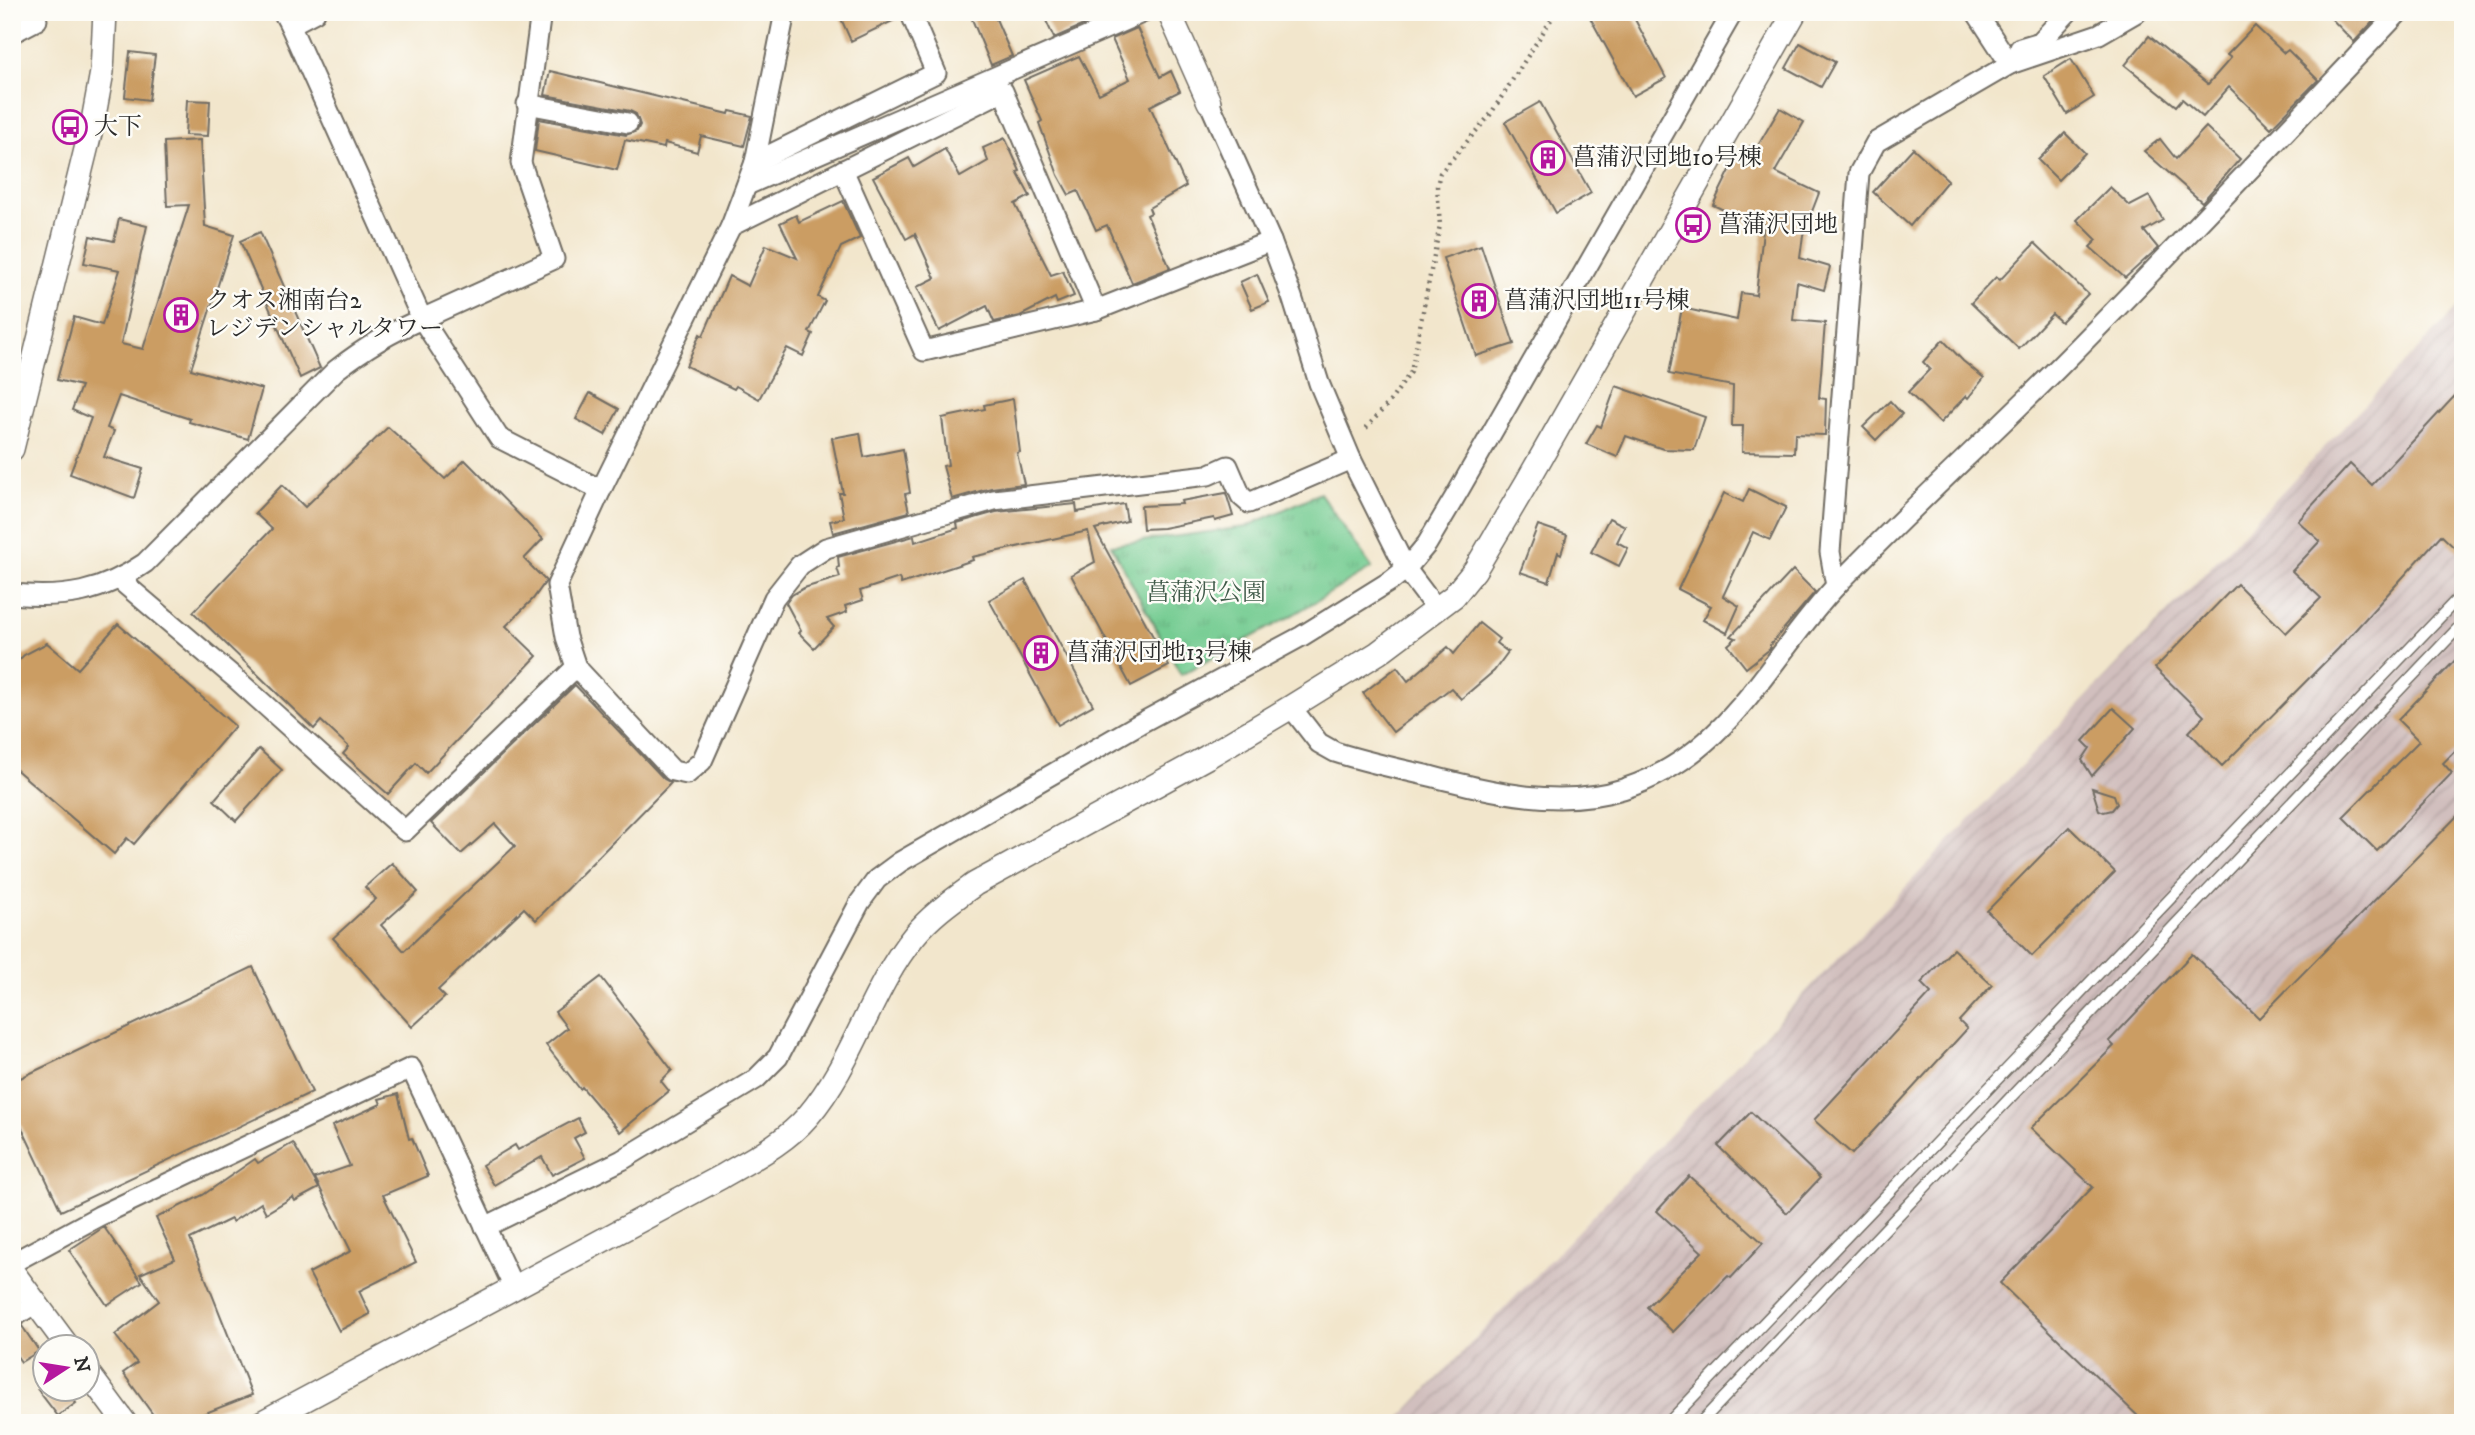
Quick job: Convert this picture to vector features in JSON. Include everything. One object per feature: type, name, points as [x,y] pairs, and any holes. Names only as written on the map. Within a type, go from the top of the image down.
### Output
[{"type":"street","points":[[12,33],[37,20],[34,12]]},
{"type":"street","points":[[12,449],[18,398],[93,121],[102,72],[105,12]]},
{"type":"street","points":[[315,12],[287,19],[422,319],[499,438],[601,490]]},
{"type":"street","points":[[12,594],[41,596],[80,592],[120,580],[145,563],[336,370],[364,348],[386,335],[554,259],[521,163],[540,19],[537,12]]},
{"type":"street","points":[[785,12],[755,162],[731,226],[557,585],[566,637],[576,667],[673,771],[687,774],[702,761],[774,598],[800,565],[825,548],[994,500],[1208,475],[1228,466],[1241,496],[1249,503],[1351,459]]},
{"type":"street","points":[[755,162],[936,73],[910,12]]},
{"type":"street","points":[[747,185],[1144,12]]},
{"type":"street","points":[[1169,12],[1271,241],[1319,383],[1351,459],[1405,569],[1437,610]]},
{"type":"street","points":[[485,1227],[622,1160],[756,1079],[778,1057],[860,902],[877,879],[900,862],[1139,724],[1302,636],[1374,592],[1405,569],[1427,544],[1453,501],[1733,12]]},
{"type":"street","points":[[261,1423],[722,1177],[778,1144],[808,1117],[833,1081],[889,973],[914,936],[942,908],[975,884],[1207,757],[1291,707],[1378,653],[1454,596],[1481,559],[1796,12]]},
{"type":"street","points":[[1976,12],[2007,59]]},
{"type":"street","points":[[1836,586],[1830,551],[1859,173],[1876,142],[2007,59],[2040,42],[2068,12]]},
{"type":"street","points":[[2007,59],[2099,34],[2137,12]]},
{"type":"street","points":[[1291,707],[1319,743],[1335,752],[1487,790],[1545,800],[1612,792],[1654,776],[1693,752],[1731,720],[1836,586],[2070,356],[2399,12]]},
{"type":"street","points":[[731,226],[1003,91],[1096,310]]},
{"type":"street","points":[[527,104],[628,123]]},
{"type":"street","points":[[843,170],[924,351],[1096,310],[1271,241]]},
{"type":"street","points":[[120,580],[235,678],[405,831],[576,667]]},
{"type":"street","points":[[12,1263],[99,1216],[411,1068],[514,1288]]},
{"type":"street","points":[[12,1271],[58,1334]]},
{"type":"street","points":[[12,1318],[36,1304]]},
{"type":"street","points":[[102,1392],[125,1423]]},
{"type":"lane","points":[[1668,1423],[2463,593]]},
{"type":"lane","points":[[1700,1423],[2463,623]]},
{"type":"path","points":[[1366,428],[1388,404],[1411,372],[1440,225],[1437,186],[1440,173],[1490,115],[1556,12]]},
{"type":"shaded area","points":[[2463,302],[2463,1423],[1395,1423]]},
{"type":"green space","name":"菖蒲沢公園","points":[[1320,493],[1372,568],[1286,619],[1181,675],[1111,545],[1246,527]]},
{"type":"building","points":[[838,12],[898,12],[899,18],[851,41]]},
{"type":"building","points":[[969,12],[993,12],[1012,56],[991,65]]},
{"type":"building","points":[[1042,12],[1113,12],[1054,38]]},
{"type":"building","points":[[1587,12],[1631,12],[1666,78],[1633,96]]},
{"type":"building","points":[[2325,12],[2382,12],[2354,42]]},
{"type":"building","points":[[2255,26],[2284,53],[2288,50],[2318,80],[2271,128],[2229,87],[2203,117],[2182,99],[2176,106],[2125,65],[2149,36],[2208,84],[2231,58],[2227,55]]},
{"type":"building","points":[[1137,28],[1160,77],[1171,71],[1180,91],[1150,106],[1186,186],[1149,208],[1151,213],[1147,215],[1170,268],[1132,283],[1107,225],[1096,230],[1078,191],[1069,195],[1058,175],[1039,123],[1042,121],[1024,80],[1079,56],[1099,94],[1130,79],[1112,39]]},
{"type":"building","points":[[1800,43],[1835,62],[1821,87],[1786,68]]},
{"type":"building","points":[[130,52],[155,55],[149,100],[125,97]]},
{"type":"building","points":[[2071,59],[2094,97],[2067,114],[2044,76]]},
{"type":"building","points":[[550,71],[729,114],[730,111],[752,116],[744,146],[701,136],[697,152],[665,143],[664,148],[625,140],[617,170],[535,151],[539,119],[626,135],[637,131],[640,125],[636,114],[630,111],[545,95]]},
{"type":"building","points":[[187,100],[210,101],[208,136],[185,135]]},
{"type":"building","name":"菖蒲沢団地10号棟","points":[[1540,102],[1591,193],[1556,213],[1505,122]]},
{"type":"building","points":[[1780,108],[1804,122],[1775,172],[1819,193],[1803,235],[1800,258],[1830,267],[1824,290],[1797,282],[1793,320],[1825,323],[1819,398],[1826,399],[1825,435],[1795,434],[1794,453],[1742,452],[1743,426],[1732,426],[1733,386],[1669,374],[1682,308],[1737,320],[1741,293],[1756,295],[1764,222],[1747,221],[1713,205],[1738,154],[1745,157],[1750,146],[1756,149]]},
{"type":"building","points":[[2206,127],[2240,159],[2202,202],[2144,151],[2160,139],[2176,159]]},
{"type":"building","points":[[2065,133],[2085,153],[2058,180],[2038,160]]},
{"type":"building","points":[[1005,138],[1020,171],[1017,172],[1030,196],[1015,204],[1051,275],[1063,271],[1074,296],[1057,303],[1055,298],[1020,316],[994,322],[987,306],[939,331],[917,287],[935,278],[915,234],[906,239],[873,177],[909,158],[914,167],[945,149],[960,177],[988,161],[983,148]]},
{"type":"building","points":[[200,140],[205,226],[234,235],[191,369],[262,389],[248,439],[189,422],[190,419],[119,396],[107,428],[114,431],[104,457],[143,469],[134,498],[70,474],[91,418],[72,410],[81,386],[57,380],[74,317],[102,325],[120,270],[84,263],[90,236],[114,241],[119,219],[147,226],[121,344],[143,349],[189,205],[167,206],[164,142]]},
{"type":"building","points":[[1913,148],[1948,180],[1910,226],[1873,192]]},
{"type":"building","points":[[2110,187],[2130,206],[2149,196],[2163,220],[2144,231],[2158,248],[2125,278],[2090,247],[2097,240],[2077,220]]},
{"type":"building","points":[[843,201],[860,238],[841,247],[818,297],[825,301],[809,332],[813,334],[803,356],[787,348],[759,399],[736,386],[734,389],[686,366],[700,334],[703,336],[729,276],[748,286],[766,245],[797,258],[780,223],[796,215],[799,222]]},
{"type":"building","points":[[260,232],[320,368],[300,378],[240,241]]},
{"type":"building","points":[[2035,243],[2088,294],[2061,322],[2052,314],[2019,349],[1971,303],[1996,277],[2000,280]]},
{"type":"building","name":"菖蒲沢団地11号棟","points":[[1481,245],[1514,344],[1476,356],[1443,258]]},
{"type":"building","points":[[1257,274],[1269,302],[1252,309],[1240,282]]},
{"type":"building","points":[[1943,340],[1984,378],[1968,398],[1966,396],[1940,423],[1908,392],[1930,369],[1923,362]]},
{"type":"building","points":[[1616,386],[1705,417],[1694,450],[1663,449],[1626,436],[1617,457],[1586,444],[1597,425],[1601,427]]},
{"type":"building","points":[[2463,387],[2463,556],[2441,535],[2338,649],[2222,766],[2189,732],[2204,716],[2155,668],[2237,584],[2286,633],[2321,598],[2292,571],[2320,541],[2298,521],[2350,464],[2372,485]]},
{"type":"building","points":[[590,393],[619,409],[605,435],[576,419]]},
{"type":"building","points":[[1013,399],[1020,452],[1017,453],[1024,484],[991,488],[952,499],[943,466],[948,465],[942,418],[985,409],[984,405]]},
{"type":"building","points":[[1890,401],[1902,414],[1876,440],[1863,427]]},
{"type":"building","points":[[388,427],[445,479],[465,460],[543,539],[524,559],[546,581],[533,599],[506,626],[537,656],[426,773],[416,763],[388,794],[343,754],[349,747],[321,721],[314,729],[193,612],[272,529],[255,513],[282,485],[305,507]]},
{"type":"building","points":[[860,433],[864,457],[903,449],[910,493],[905,494],[909,512],[833,533],[830,521],[844,518],[839,493],[843,493],[832,438]]},
{"type":"building","points":[[1749,489],[1786,507],[1770,540],[1753,532],[1723,596],[1739,606],[1727,633],[1703,620],[1711,606],[1678,589],[1724,493],[1743,502]]},
{"type":"building","points":[[1226,493],[1233,516],[1215,521],[1214,518],[1143,529],[1141,506],[1182,504],[1181,501]]},
{"type":"building","points":[[1076,504],[1077,512],[1124,504],[1127,521],[1095,529],[1169,666],[1131,686],[1071,575],[1095,562],[1088,531],[972,557],[973,560],[901,584],[899,578],[860,591],[863,600],[845,606],[847,612],[827,619],[834,627],[814,648],[799,633],[801,631],[786,603],[792,595],[804,588],[840,577],[838,557],[914,536],[915,542],[958,528],[957,523],[996,512]]},
{"type":"building","points":[[1609,518],[1625,526],[1617,542],[1628,548],[1619,566],[1591,552]]},
{"type":"building","points":[[1538,525],[1567,535],[1561,554],[1558,552],[1549,582],[1520,572]]},
{"type":"building","points":[[1793,570],[1815,592],[1770,645],[1770,649],[1746,668],[1728,645],[1736,638],[1731,636]]},
{"type":"building","name":"菖蒲沢団地13号棟","points":[[1025,580],[1093,705],[1058,725],[989,600]]},
{"type":"building","points":[[1479,623],[1499,639],[1496,643],[1508,652],[1494,671],[1461,699],[1451,688],[1393,732],[1363,693],[1397,667],[1408,681],[1448,647],[1454,654]]},
{"type":"building","points":[[118,624],[235,726],[134,844],[127,838],[114,854],[12,766],[12,667],[24,655],[47,643],[78,669]]},
{"type":"building","points":[[2463,652],[2463,743],[2443,763],[2452,773],[2377,851],[2343,817],[2419,741],[2398,720]]},
{"type":"building","points":[[575,685],[664,779],[671,783],[536,920],[524,908],[438,990],[445,997],[412,1027],[333,938],[376,899],[365,887],[392,863],[418,892],[381,925],[404,951],[515,846],[495,824],[461,854],[431,823]]},
{"type":"building","points":[[2113,708],[2135,728],[2092,776],[2082,760],[2090,748],[2083,741]]},
{"type":"building","points":[[259,749],[282,770],[236,821],[214,800]]},
{"type":"building","points":[[2092,788],[2114,795],[2117,804],[2112,810],[2099,810]]},
{"type":"building","points":[[2463,810],[2463,1423],[2145,1423],[2000,1283],[2093,1187],[2031,1128],[2114,1046],[2109,1041],[2192,954],[2259,1018]]},
{"type":"building","points":[[2069,827],[2115,872],[2032,956],[1987,911]]},
{"type":"building","points":[[1953,949],[1992,985],[1959,1021],[1967,1029],[1852,1154],[1814,1120],[1931,993],[1921,983]]},
{"type":"building","points":[[253,967],[312,1092],[61,1211],[12,1107],[12,1082]]},
{"type":"building","points":[[601,977],[672,1070],[661,1081],[669,1091],[620,1132],[582,1087],[580,1089],[546,1045],[567,1028],[555,1012]]},
{"type":"building","points":[[398,1094],[409,1139],[412,1138],[428,1176],[383,1195],[416,1262],[359,1291],[370,1314],[339,1331],[309,1273],[351,1251],[315,1178],[350,1166],[332,1126],[381,1104],[379,1099]]},
{"type":"building","points":[[1751,1112],[1820,1178],[1787,1213],[1718,1146]]},
{"type":"building","points":[[578,1118],[585,1132],[574,1138],[585,1158],[552,1175],[542,1157],[494,1185],[482,1165],[515,1145],[518,1150]]},
{"type":"building","points":[[293,1143],[319,1188],[295,1201],[293,1197],[266,1213],[261,1203],[232,1222],[231,1219],[190,1239],[252,1395],[180,1423],[159,1423],[123,1373],[137,1363],[115,1335],[159,1301],[140,1274],[175,1259],[156,1218],[203,1195],[255,1159],[258,1163]]},
{"type":"building","points":[[1689,1176],[1763,1243],[1731,1278],[1728,1276],[1673,1332],[1647,1307],[1702,1252],[1657,1211]]},
{"type":"building","points":[[104,1227],[142,1282],[107,1305],[69,1250]]},
{"type":"building","points":[[22,1326],[32,1341],[32,1355],[21,1362],[12,1349],[12,1330]]},
{"type":"building","points":[[49,1404],[75,1404],[58,1416]]},
{"type":"place","name":"大下","points":[[70,127]]},
{"type":"place","name":"菖蒲沢団地10号棟","points":[[1548,158]]},
{"type":"place","name":"菖蒲沢団地","points":[[1693,225]]},
{"type":"place","name":"菖蒲沢団地11号棟","points":[[1479,301]]},
{"type":"place","name":"クオス湘南台2 レジデンシャルタワー","points":[[181,315]]},
{"type":"place","name":"菖蒲沢団地13号棟","points":[[1041,653]]}]
